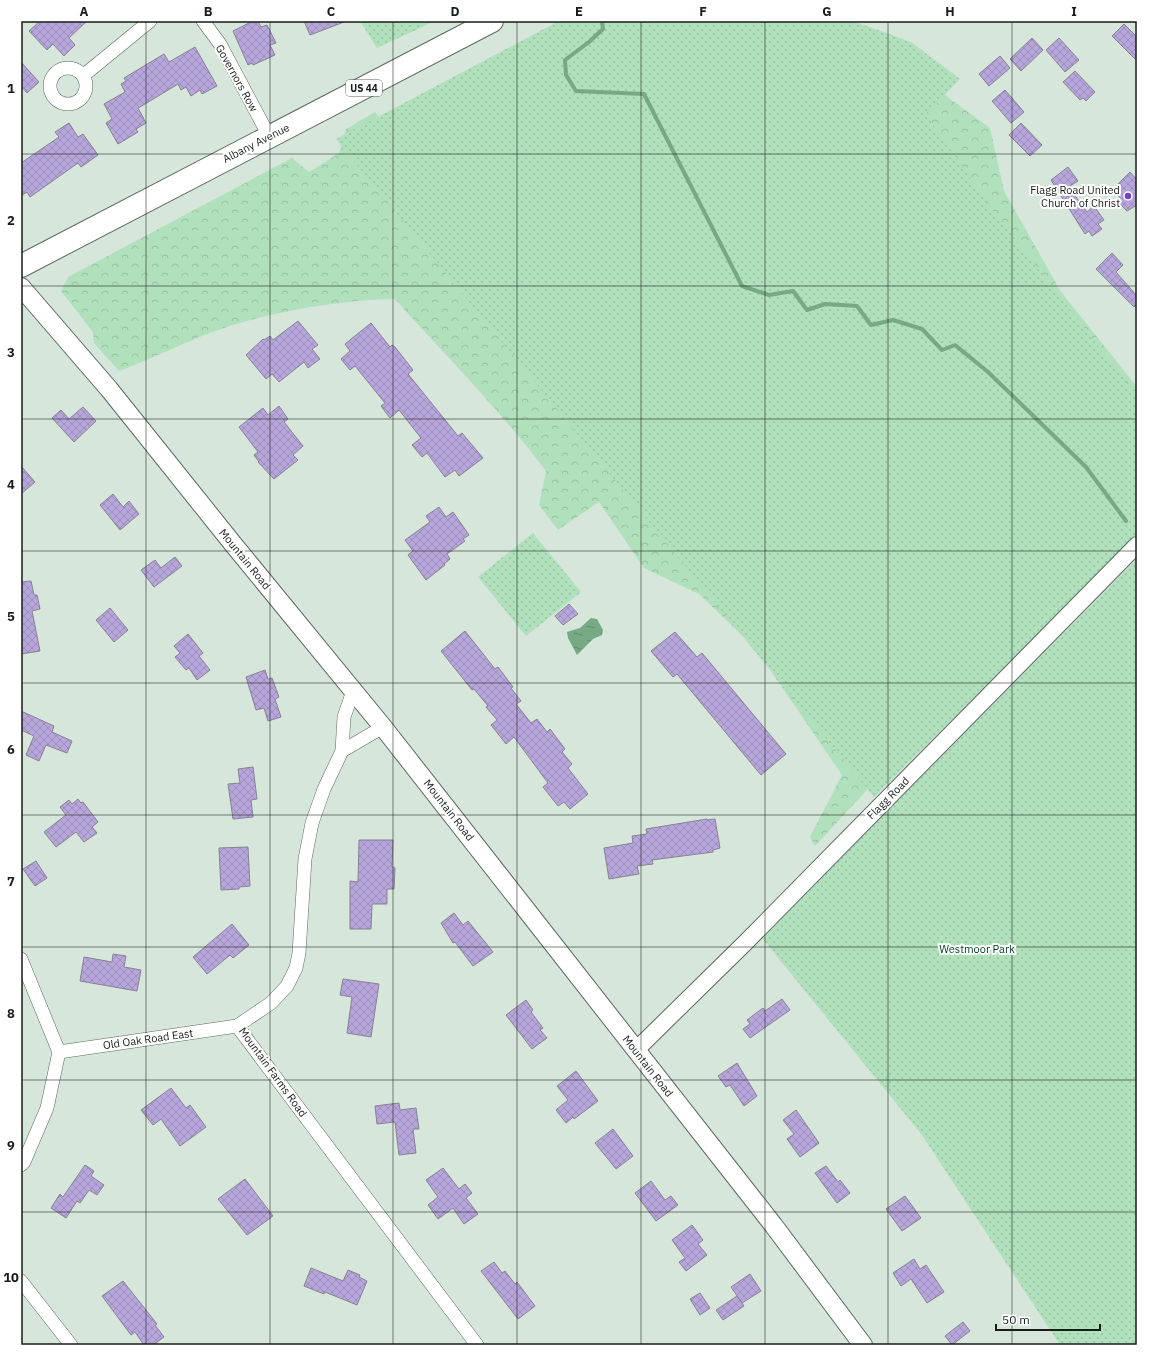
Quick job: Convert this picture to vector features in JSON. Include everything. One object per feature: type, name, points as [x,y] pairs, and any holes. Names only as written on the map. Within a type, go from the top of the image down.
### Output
[{"type":"highway","name":"Albany Avenue","points":[[21,266],[492,21]]},
{"type":"main road","name":"Mountain Road","points":[[21,287],[109,388],[159,452],[383,727],[774,1226],[863,1345]]},
{"type":"street","points":[[84,75],[150,21]]},
{"type":"street","name":"Governors Row","points":[[203,21],[220,44],[269,136]]},
{"type":"street","name":"Flagg Road","points":[[636,1050],[746,942],[1137,545]]},
{"type":"street","name":"Mountain Farms Road","points":[[353,690],[344,717],[342,751],[324,789],[312,824],[305,859],[299,953],[296,968],[287,986],[271,1003],[237,1026],[477,1345]]},
{"type":"street","points":[[342,751],[383,727]]},
{"type":"street","points":[[21,959],[58,1052],[47,1108],[24,1162],[21,1165]]},
{"type":"street","name":"Old Oak Road East","points":[[58,1052],[237,1026]]},
{"type":"street","points":[[21,1281],[71,1345]]},
{"type":"green space","points":[[360,21],[435,21],[377,48]]},
{"type":"green space","points":[[559,21],[853,21],[911,42],[960,79],[926,114],[988,204],[1137,396],[1137,534],[1073,600],[874,797],[336,139]]},
{"type":"green space","points":[[843,21],[990,128],[1004,191],[1061,292],[1137,387],[1137,512],[955,695],[815,846],[810,837],[842,775],[756,649],[699,594],[644,568],[599,502],[558,530],[539,505],[546,471],[510,426],[395,299],[324,305],[251,320],[207,334],[119,371],[94,343],[93,332],[61,291],[68,277],[292,158],[309,172],[339,153],[346,129],[375,112],[431,186]]},
{"type":"green space","points":[[533,533],[581,592],[526,636],[478,577]]},
{"type":"green space","name":"Westmoor Park","points":[[1137,559],[1137,1345],[1060,1345],[922,1135],[762,938]]},
{"type":"water","points":[[591,618],[597,619],[603,630],[602,635],[593,639],[577,655],[568,638],[567,632],[580,628]]},
{"type":"building","points":[[40,21],[87,21],[69,38],[75,45],[64,56],[53,44],[47,50],[29,31]]},
{"type":"building","points":[[253,21],[258,21],[261,27],[267,25],[276,43],[270,45],[275,55],[253,65],[252,63],[248,65],[233,31]]},
{"type":"building","points":[[304,21],[344,21],[344,22],[310,35]]},
{"type":"building","points":[[1124,24],[1137,37],[1137,61],[1112,36]]},
{"type":"building","points":[[1032,38],[1043,50],[1021,71],[1010,59]]},
{"type":"building","points":[[1059,38],[1079,60],[1065,72],[1046,50]]},
{"type":"building","points":[[195,47],[217,86],[202,94],[200,90],[191,96],[186,87],[181,90],[178,84],[138,108],[146,123],[136,129],[138,132],[118,144],[106,123],[112,119],[104,104],[125,92],[121,84],[126,81],[124,78],[164,54],[169,62]]},
{"type":"building","points":[[1000,56],[1010,68],[989,86],[979,74]]},
{"type":"building","points":[[21,62],[39,82],[27,93],[21,86]]},
{"type":"building","points":[[1075,71],[1095,92],[1086,101],[1083,98],[1080,100],[1063,82]]},
{"type":"building","points":[[1005,90],[1024,112],[1011,123],[992,101]]},
{"type":"building","points":[[69,123],[78,137],[83,134],[98,155],[81,167],[78,163],[30,197],[27,192],[21,196],[21,163],[59,137],[55,132]]},
{"type":"building","points":[[1021,123],[1042,145],[1030,156],[1009,135]]},
{"type":"building","points":[[1068,167],[1078,181],[1070,186],[1073,193],[1087,212],[1094,206],[1104,220],[1098,224],[1102,229],[1092,236],[1089,231],[1085,234],[1051,180]]},
{"type":"building","name":"Flagg Road United Church of Christ","points":[[1130,172],[1137,180],[1137,205],[1127,211],[1119,203],[1119,188],[1116,186]]},
{"type":"building","points":[[1112,253],[1123,265],[1116,272],[1137,296],[1137,304],[1134,307],[1096,269]]},
{"type":"building","points":[[298,321],[318,345],[312,349],[320,359],[308,368],[304,362],[279,382],[272,374],[266,379],[246,355],[263,339],[264,340],[270,336],[273,340]]},
{"type":"building","points":[[371,323],[390,347],[392,345],[395,347],[413,370],[408,374],[458,436],[462,433],[483,458],[459,476],[455,470],[445,477],[427,453],[422,457],[412,445],[421,438],[399,410],[390,418],[381,406],[385,403],[355,366],[350,370],[341,359],[350,351],[345,344]]},
{"type":"building","points":[[279,406],[288,419],[284,422],[303,446],[293,455],[298,460],[274,479],[258,462],[254,455],[258,452],[239,427],[263,408],[268,415]]},
{"type":"building","points":[[83,407],[96,421],[74,442],[52,418],[61,410],[69,419]]},
{"type":"building","points":[[21,466],[35,482],[21,494]]},
{"type":"building","points":[[113,494],[123,507],[129,501],[139,514],[120,530],[100,505]]},
{"type":"building","points":[[439,507],[446,517],[453,512],[469,535],[463,539],[465,541],[447,554],[450,559],[444,564],[445,565],[426,580],[408,555],[413,551],[405,540],[430,522],[426,516]]},
{"type":"building","points":[[175,557],[182,566],[154,587],[141,570],[155,560],[161,568]]},
{"type":"building","points":[[31,581],[34,595],[37,595],[40,609],[32,611],[40,651],[21,654],[21,582]]},
{"type":"building","points":[[569,604],[578,614],[563,625],[555,616]]},
{"type":"building","points":[[110,608],[128,630],[114,642],[96,620]]},
{"type":"building","points":[[465,631],[495,669],[498,667],[513,687],[511,688],[521,701],[516,704],[531,723],[537,719],[547,732],[550,729],[565,749],[562,752],[572,764],[568,768],[588,794],[570,809],[564,802],[558,806],[543,787],[548,783],[514,737],[506,744],[491,725],[497,720],[486,707],[488,706],[474,689],[472,690],[441,651]]},
{"type":"building","points":[[675,632],[697,657],[702,653],[786,754],[761,775],[677,674],[673,677],[651,651]]},
{"type":"building","points":[[188,634],[203,653],[199,656],[210,670],[197,680],[189,668],[186,670],[175,657],[180,653],[174,646]]},
{"type":"building","points":[[265,670],[268,679],[272,678],[279,697],[275,699],[281,717],[268,721],[264,708],[256,710],[246,677]]},
{"type":"building","points":[[21,711],[54,726],[52,732],[72,741],[67,753],[46,745],[39,761],[26,755],[34,736],[21,730]]},
{"type":"building","points":[[253,767],[257,799],[251,800],[253,817],[233,819],[228,784],[240,783],[238,769]]},
{"type":"building","points":[[78,799],[81,803],[83,802],[98,822],[92,827],[97,833],[84,842],[76,832],[56,847],[44,832],[66,815],[60,807],[69,800],[72,804]]},
{"type":"building","points":[[715,819],[720,848],[713,850],[713,852],[652,860],[653,864],[637,866],[639,874],[609,879],[604,848],[633,843],[632,836],[647,834],[646,829]]},
{"type":"building","points":[[359,840],[393,840],[392,867],[395,868],[394,889],[387,889],[387,904],[372,904],[371,929],[350,929],[350,881],[358,882]]},
{"type":"building","points":[[248,847],[250,886],[239,887],[239,889],[221,890],[219,848]]},
{"type":"building","points":[[36,861],[47,878],[35,886],[23,869]]},
{"type":"building","points":[[454,913],[463,925],[468,921],[493,952],[473,966],[455,942],[453,943],[441,923]]},
{"type":"building","points":[[232,924],[249,945],[233,958],[230,955],[207,974],[193,957]]},
{"type":"building","points":[[113,954],[126,956],[124,967],[141,970],[137,991],[80,981],[84,957],[112,962]]},
{"type":"building","points":[[343,979],[379,984],[371,1037],[347,1033],[352,997],[340,995]]},
{"type":"building","points":[[782,999],[790,1010],[750,1038],[743,1029],[750,1024],[747,1020],[763,1008],[765,1011]]},
{"type":"building","points":[[526,1000],[533,1010],[531,1012],[543,1028],[540,1030],[547,1038],[532,1049],[506,1015]]},
{"type":"building","points":[[737,1063],[757,1096],[744,1106],[730,1085],[726,1087],[718,1076]]},
{"type":"building","points":[[576,1071],[598,1101],[574,1119],[573,1117],[566,1123],[556,1110],[568,1100],[557,1086]]},
{"type":"building","points":[[171,1088],[186,1108],[190,1105],[206,1127],[180,1146],[161,1119],[153,1125],[141,1110]]},
{"type":"building","points":[[399,1103],[400,1110],[416,1108],[419,1129],[413,1129],[416,1153],[399,1155],[395,1122],[377,1124],[375,1106]]},
{"type":"building","points":[[796,1110],[819,1143],[800,1157],[787,1139],[794,1134],[783,1120]]},
{"type":"building","points":[[613,1129],[633,1156],[616,1169],[595,1143]]},
{"type":"building","points":[[85,1165],[94,1171],[91,1176],[104,1185],[97,1195],[89,1190],[80,1203],[77,1201],[66,1218],[51,1208],[60,1194],[63,1197]]},
{"type":"building","points":[[826,1166],[838,1182],[840,1180],[850,1193],[837,1203],[815,1173]]},
{"type":"building","points":[[443,1168],[459,1189],[465,1184],[472,1193],[466,1198],[478,1214],[464,1224],[453,1208],[438,1219],[428,1205],[438,1197],[426,1180]]},
{"type":"building","points":[[245,1179],[273,1216],[247,1235],[218,1199]]},
{"type":"building","points":[[651,1181],[665,1200],[671,1196],[678,1205],[656,1221],[635,1193]]},
{"type":"building","points":[[905,1196],[921,1218],[902,1231],[886,1209]]},
{"type":"building","points":[[692,1225],[703,1240],[698,1244],[707,1255],[686,1271],[679,1262],[685,1258],[672,1240]]},
{"type":"building","points":[[914,1259],[920,1269],[926,1265],[944,1292],[927,1303],[911,1279],[901,1286],[893,1273]]},
{"type":"building","points":[[494,1262],[502,1273],[505,1271],[515,1284],[517,1282],[535,1306],[518,1319],[481,1271]]},
{"type":"building","points":[[311,1268],[343,1281],[348,1270],[360,1275],[359,1277],[367,1281],[357,1305],[325,1292],[324,1294],[304,1286]]},
{"type":"building","points":[[750,1274],[761,1291],[742,1303],[731,1287]]},
{"type":"building","points":[[123,1281],[157,1324],[155,1325],[164,1337],[153,1345],[144,1345],[135,1332],[131,1335],[102,1296]]},
{"type":"building","points":[[700,1293],[710,1308],[700,1315],[690,1299]]},
{"type":"building","points":[[737,1296],[744,1306],[723,1320],[716,1310]]},
{"type":"building","points":[[963,1322],[970,1331],[952,1345],[945,1336]]},
{"type":"waterway","points":[[602,21],[603,29],[589,42],[565,60],[566,75],[576,91],[644,94],[742,286],[769,295],[793,291],[807,310],[825,304],[857,306],[871,325],[893,320],[922,329],[942,350],[955,345],[988,372],[1086,467],[1126,521]]},
{"type":"place","name":"Flagg Road United Church of Christ","points":[[1128,196]]}]
